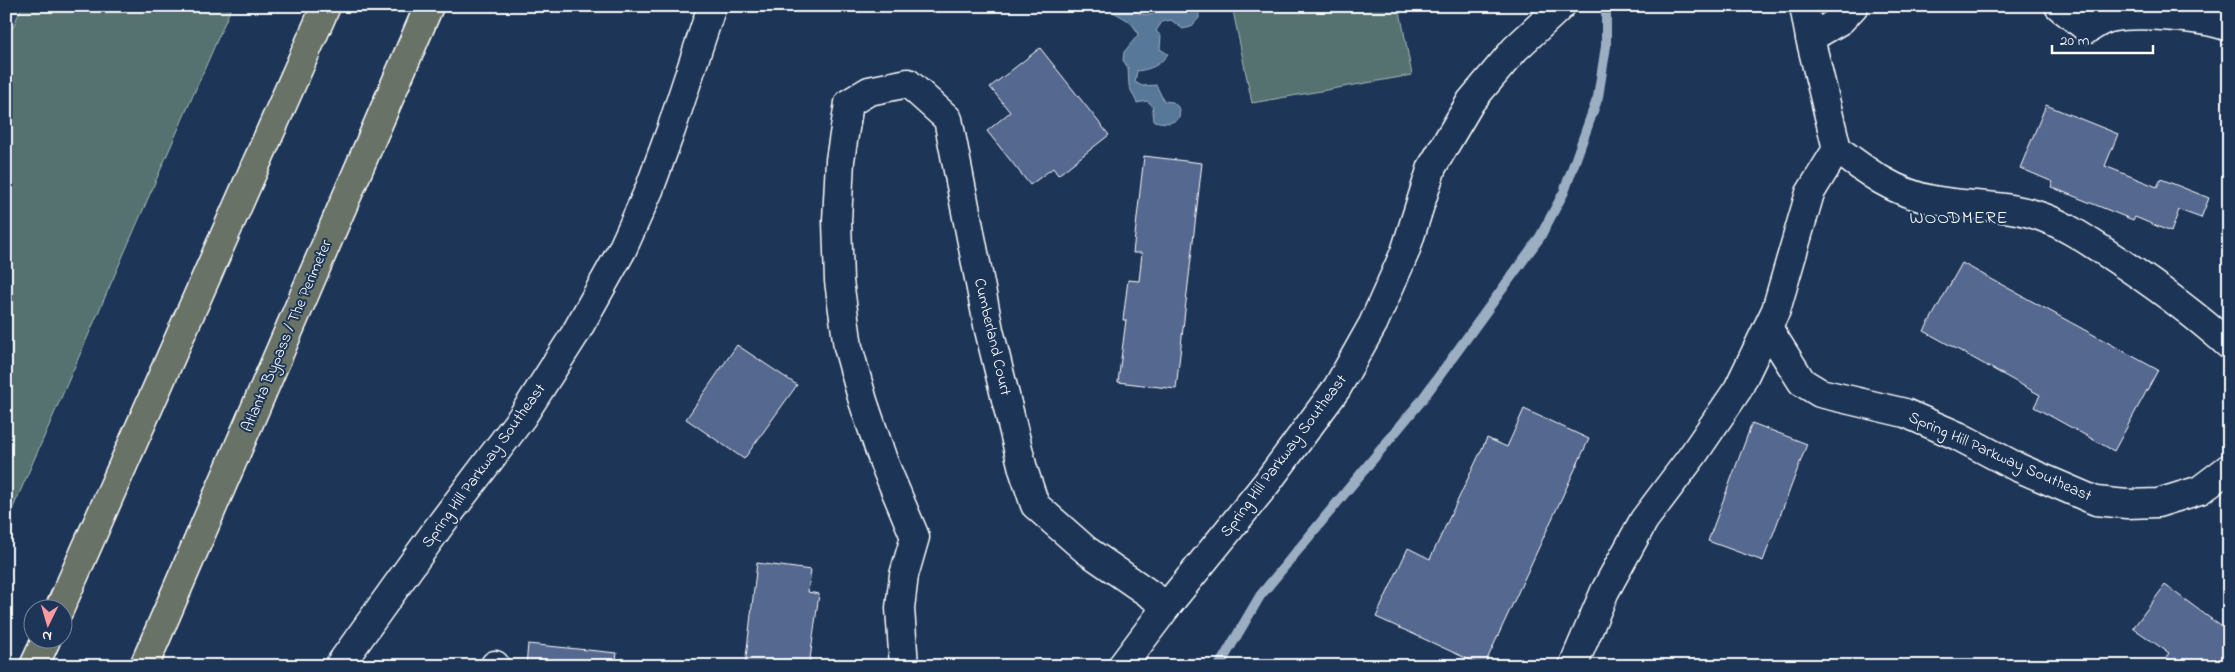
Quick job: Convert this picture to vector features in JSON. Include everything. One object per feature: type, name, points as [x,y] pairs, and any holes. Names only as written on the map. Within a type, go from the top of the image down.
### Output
[{"type":"highway","points":[[63,600],[326,6]]},
{"type":"highway","name":"Atlanta Bypass / The Perimeter","points":[[144,666],[430,6]]},
{"type":"highway","points":[[34,666],[41,650]]},
{"type":"street","name":"Spring Hill Parkway Southeast","points":[[339,666],[438,528],[522,417],[580,326],[622,250],[649,190],[712,6]]},
{"type":"street","name":"Spring Hill Parkway Southeast","points":[[1122,666],[1167,606],[1266,484],[1337,388],[1373,324],[1405,252],[1432,167],[1471,101],[1515,49],[1561,6]]},
{"type":"street","points":[[1804,6],[1810,38],[1838,149],[1872,176],[1897,190],[1933,200],[2013,209],[2045,218],[2078,235],[2156,285],[2229,345]]},
{"type":"street","points":[[1810,38],[1841,20],[1854,6]]},
{"type":"street","points":[[2059,6],[2088,29],[2107,19],[2130,15],[2213,21],[2229,27]]},
{"type":"street","name":"Cumberland Court","points":[[904,666],[900,608],[904,575],[915,537],[884,463],[862,401],[848,348],[839,281],[837,220],[840,160],[848,103],[869,91],[908,83],[948,119],[989,330],[1023,469],[1035,505],[1086,550],[1167,606]]},
{"type":"street","points":[[1573,666],[1605,591],[1644,520],[1693,455],[1738,389],[1776,310],[1810,193],[1838,149]]},
{"type":"street","name":"Spring Hill Parkway Southeast","points":[[1768,328],[1802,382],[1820,393],[1905,413],[1958,436],[2017,467],[2096,501],[2127,504],[2158,503],[2200,490],[2229,468]]},
{"type":"shaded area","points":[[6,6],[22,6],[6,44]]},
{"type":"shaded area","points":[[1085,6],[1130,6],[1138,13],[1148,15],[1153,14],[1160,6],[1199,6],[1199,18],[1191,27],[1183,29],[1171,20],[1162,22],[1156,31],[1161,36],[1160,49],[1168,54],[1154,66],[1137,71],[1135,82],[1142,86],[1156,85],[1164,101],[1173,102],[1180,109],[1179,118],[1170,123],[1154,121],[1152,105],[1147,101],[1137,103],[1129,86],[1128,68],[1123,60],[1124,52],[1138,35],[1133,25],[1109,9],[1096,12]]},
{"type":"green space","points":[[22,6],[232,6],[6,524],[6,44]]},
{"type":"green space","points":[[1232,6],[1399,6],[1412,75],[1252,103]]},
{"type":"building","points":[[1689,6],[1717,6],[1717,10]]},
{"type":"building","points":[[1040,48],[1109,135],[1058,175],[1053,168],[1030,185],[987,131],[1010,112],[990,87]]},
{"type":"building","points":[[2046,105],[2118,134],[2105,166],[2157,187],[2161,179],[2209,198],[2201,218],[2179,210],[2171,232],[2135,217],[2133,220],[2051,187],[2053,182],[2020,168]]},
{"type":"building","points":[[1144,156],[1202,163],[1176,389],[1118,382],[1126,320],[1123,320],[1128,280],[1139,281],[1142,253],[1133,253]]},
{"type":"building","points":[[1962,263],[2158,370],[2114,451],[2034,407],[2040,395],[1924,331]]},
{"type":"building","points":[[737,345],[797,385],[744,459],[686,419]]},
{"type":"building","points":[[1524,409],[1589,439],[1483,666],[1376,617],[1408,548],[1430,559],[1487,438],[1507,447]]},
{"type":"building","points":[[1752,423],[1807,444],[1763,561],[1708,541]]},
{"type":"building","points":[[757,563],[811,570],[808,592],[819,594],[809,666],[745,666]]},
{"type":"building","points":[[2165,585],[2229,632],[2229,666],[2178,666],[2166,657],[2169,653],[2133,628]]},
{"type":"building","points":[[528,644],[617,653],[615,666],[526,666]]},
{"type":"waterway","points":[[1219,666],[1260,596],[1421,401],[1540,237],[1564,192],[1598,97],[1606,46],[1606,6]]},
{"type":"district","name":"WOODMERE","points":[[1959,219]]}]
